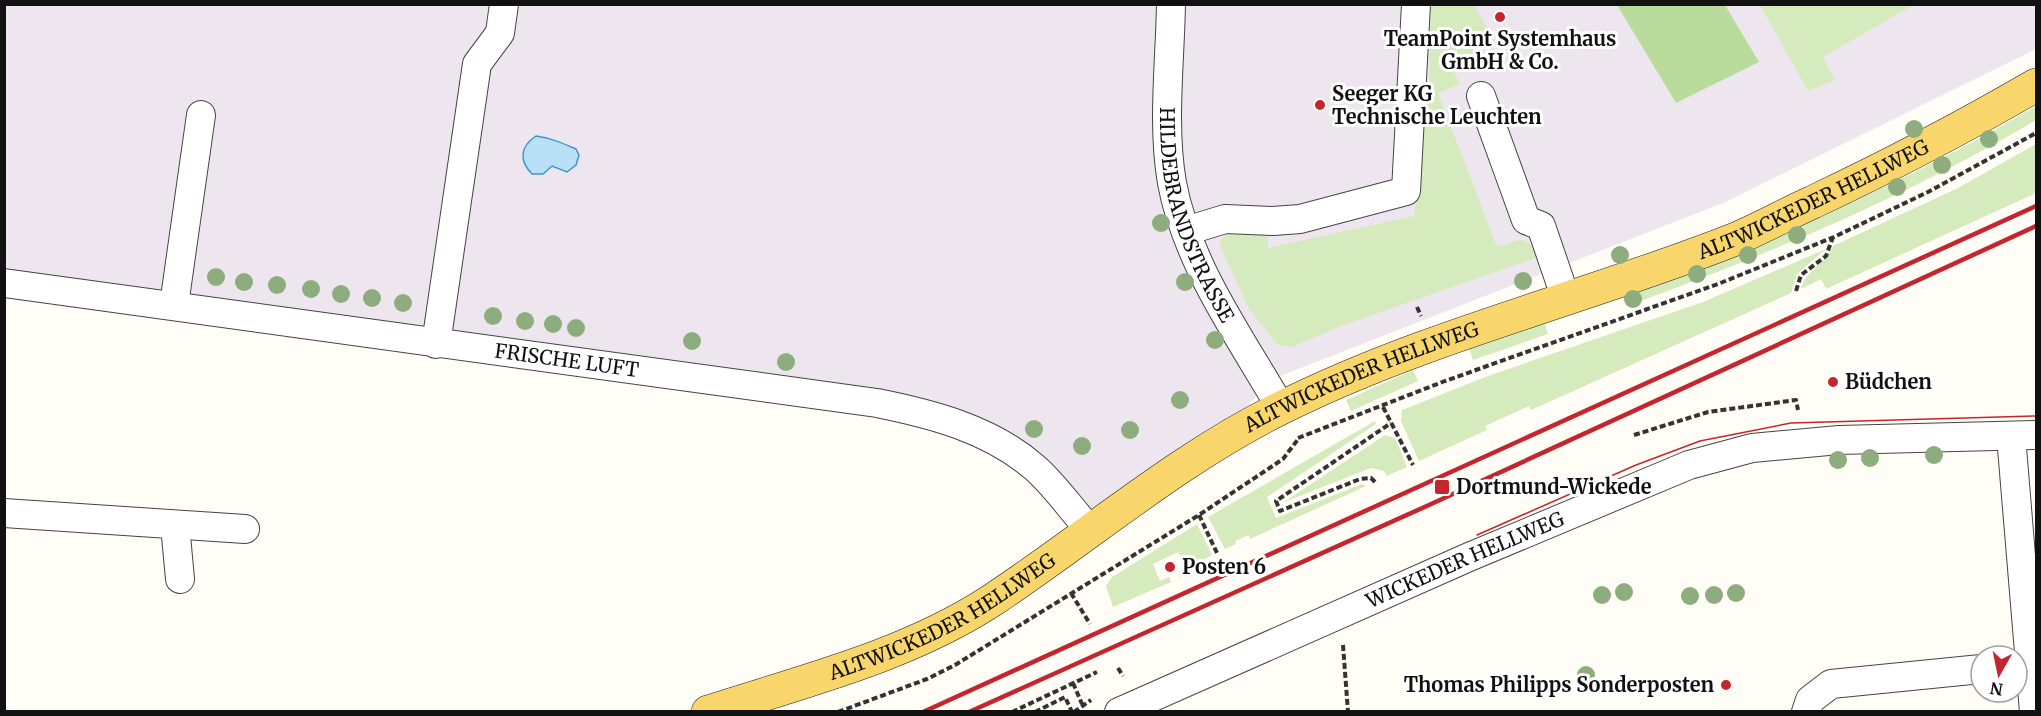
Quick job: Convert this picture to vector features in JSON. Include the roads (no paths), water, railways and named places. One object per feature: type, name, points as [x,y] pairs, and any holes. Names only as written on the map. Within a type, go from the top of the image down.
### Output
[{"type":"main road","name":"ALTWICKEDER HELLWEG","points":[[708,711],[913,642],[989,602],[1204,449],[1281,408],[1398,358],[1734,239],[1870,175],[1984,116],[2037,85]]},
{"type":"street","points":[[436,344],[477,64],[500,33],[504,4]]},
{"type":"street","name":"HILDEBRANDSTRASSE","points":[[1171,4],[1168,146],[1175,197],[1205,277],[1281,408]]},
{"type":"street","points":[[1186,231],[1225,219],[1273,221],[1300,219],[1406,192],[1416,4]]},
{"type":"street","points":[[1481,96],[1526,220],[1541,226],[1566,299]]},
{"type":"street","points":[[174,305],[201,115]]},
{"type":"street","name":"FRISCHE LUFT","points":[[4,283],[877,403],[913,411],[983,433],[1034,467],[1089,529]]},
{"type":"street","points":[[2024,435],[2024,644]]},
{"type":"street","name":"WICKEDER HELLWEG","points":[[1119,711],[1680,469],[1752,448],[1839,440],[2024,435]]},
{"type":"street","points":[[4,513],[245,529]]},
{"type":"street","points":[[175,525],[180,579]]},
{"type":"street","points":[[1806,711],[1810,700],[1831,684],[1969,670]]},
{"type":"street","points":[[2029,688],[2034,711]]},
{"type":"water","points":[[536,136],[552,139],[576,149],[579,155],[576,165],[567,172],[552,166],[543,174],[532,174],[525,164],[523,154],[527,144]]},
{"type":"tram line","points":[[1477,535],[1636,465],[1700,441],[1791,423],[2036,416]]},
{"type":"railway","points":[[923,712],[2036,206]]},
{"type":"railway","points":[[969,712],[1429,505],[2036,226]]},
{"type":"place","name":"TeamPoint Systemhaus GmbH & Co.","points":[[1500,17]]},
{"type":"place","name":"Seeger KG Technische Leuchten","points":[[1320,105]]},
{"type":"place","name":"Büdchen","points":[[1833,382]]},
{"type":"place","name":"Dortmund-Wickede","points":[[1442,487]]},
{"type":"place","name":"Posten 6","points":[[1170,567]]},
{"type":"place","name":"Thomas Philipps Sonderposten","points":[[1726,685]]}]
